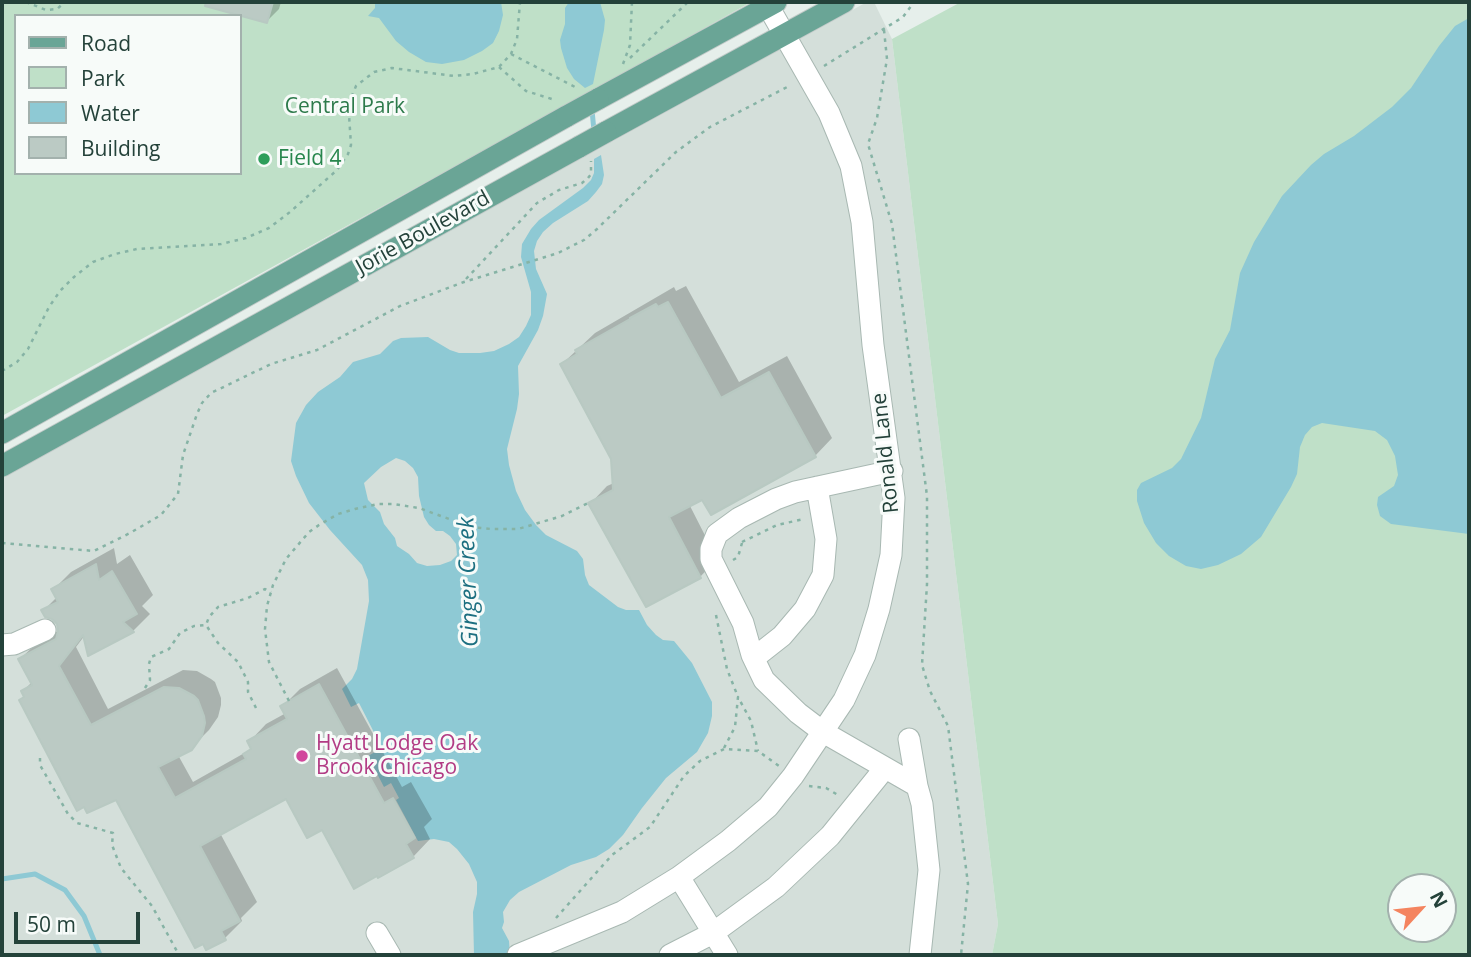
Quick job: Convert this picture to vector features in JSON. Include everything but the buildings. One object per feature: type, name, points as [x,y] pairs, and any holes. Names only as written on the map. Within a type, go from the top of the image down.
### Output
[{"type":"main road","name":"Jorie Boulevard","points":[[2,466],[585,154],[606,132],[844,2]]},
{"type":"main road","name":"Jorie Boulevard","points":[[2,433],[562,108],[772,4]]},
{"type":"street","name":"Ronald Lane","points":[[523,953],[622,912],[679,877],[768,807],[793,776],[844,700],[865,655],[879,609],[891,555],[894,498],[873,345],[862,222],[851,166],[829,113],[784,35],[772,4]]},
{"type":"street","points":[[892,471],[776,499],[727,524],[717,534],[711,549],[711,559],[743,623],[764,680],[798,713],[823,732],[917,786]]},
{"type":"street","points":[[754,658],[782,636],[805,608],[823,575],[826,539],[817,487]]},
{"type":"street","points":[[2,645],[14,644],[45,630]]},
{"type":"street","points":[[909,738],[922,804],[929,870],[920,955]]},
{"type":"street","points":[[670,955],[713,933],[776,887],[830,836],[885,768]]},
{"type":"street","points":[[679,877],[727,955]]},
{"type":"street","points":[[377,933],[390,955]]},
{"type":"path","points":[[26,2],[46,10],[57,9],[65,2]]},
{"type":"path","points":[[2,371],[17,362],[28,349],[60,291],[93,262],[138,249],[221,244],[246,238],[269,228],[290,212],[337,170],[348,154],[351,145],[351,98],[356,86],[374,72],[392,68],[454,75],[473,74],[499,67],[511,54],[517,39],[520,2]]},
{"type":"path","points":[[632,2],[630,45],[623,65],[688,2]]},
{"type":"path","points":[[2,543],[93,551],[161,515],[178,494],[186,445],[202,403],[211,393],[271,364],[317,350],[400,306],[464,282],[558,253],[584,240],[676,152],[710,127],[775,95],[884,30],[903,18],[914,2]]},
{"type":"path","points":[[884,30],[887,59],[877,118],[867,144],[892,224],[927,496],[927,584],[922,665],[930,691],[948,726],[952,752],[968,884],[961,955]]},
{"type":"path","points":[[511,54],[590,95]]},
{"type":"path","points":[[499,67],[526,91],[562,108]]},
{"type":"path","points":[[464,282],[537,204],[559,190],[582,183],[588,178],[591,174],[585,154]]},
{"type":"path","points":[[289,701],[269,662],[265,629],[267,606],[286,559],[309,532],[319,525],[338,514],[355,509],[393,504],[419,508],[471,527],[491,530],[518,529],[562,516],[588,503]]},
{"type":"path","points":[[727,524],[743,543],[777,525],[805,518]]},
{"type":"path","points":[[206,625],[218,607],[248,598],[265,589],[271,592]]},
{"type":"path","points":[[715,610],[727,669],[751,721],[758,751]]},
{"type":"path","points":[[145,688],[150,680],[151,657],[169,649],[180,633],[194,626],[206,625]]},
{"type":"path","points":[[206,625],[218,643],[239,662],[256,708]]},
{"type":"path","points":[[724,749],[735,727],[738,697]]},
{"type":"path","points":[[548,925],[612,855],[650,827],[684,776],[700,761],[724,749],[758,751],[780,768]]},
{"type":"path","points":[[40,758],[40,765],[68,814],[77,823],[113,833],[112,845],[121,868],[152,906],[179,955]]},
{"type":"path","points":[[808,786],[826,788],[838,794]]},
{"type":"shaded area","points":[[867,2],[874,2],[892,39],[998,924],[992,955],[2,955],[2,476]]},
{"type":"green space","name":"Central Park","points":[[2,2],[751,2],[2,416]]},
{"type":"green space","points":[[961,2],[1469,2],[1469,955],[992,955],[998,924],[892,39]]},
{"type":"water","points":[[375,2],[501,2],[503,15],[493,43],[464,60],[442,64],[426,62],[409,52],[396,41],[379,18],[368,16],[375,8]]},
{"type":"water","points":[[569,2],[600,2],[605,20],[593,84],[585,88],[574,79],[567,68],[561,48],[565,8]]},
{"type":"water","points":[[1469,18],[1469,534],[1391,524],[1380,516],[1378,497],[1394,486],[1398,475],[1395,456],[1387,440],[1375,431],[1322,423],[1312,427],[1305,435],[1300,447],[1297,474],[1261,537],[1241,554],[1218,565],[1201,569],[1186,566],[1169,556],[1156,543],[1144,523],[1137,501],[1137,490],[1141,483],[1172,468],[1181,459],[1201,418],[1215,359],[1230,330],[1240,273],[1254,242],[1282,196],[1311,165],[1392,107],[1411,88],[1455,26]]},
{"type":"water","points":[[601,155],[604,175],[602,184],[588,201],[543,232],[534,251],[536,269],[547,294],[538,330],[518,366],[519,394],[507,449],[509,465],[516,491],[525,510],[546,535],[577,551],[583,559],[589,585],[618,607],[639,610],[656,635],[663,640],[674,641],[692,663],[712,702],[712,716],[708,733],[697,752],[666,778],[623,835],[609,849],[596,857],[571,865],[519,892],[510,900],[503,912],[502,928],[509,941],[510,955],[474,955],[473,912],[477,882],[469,864],[449,842],[434,839],[418,841],[396,800],[399,798],[391,783],[384,787],[368,756],[382,748],[359,703],[351,707],[342,689],[357,669],[369,601],[368,580],[362,565],[309,503],[296,476],[291,461],[296,423],[306,405],[318,392],[340,377],[353,362],[380,354],[393,341],[428,337],[459,353],[480,353],[494,351],[519,337],[531,315],[531,292],[521,257],[522,244],[539,220],[591,180],[594,159]],"holes":[[[396,458],[405,461],[418,477],[424,517],[436,531],[443,531],[456,544],[457,555],[451,561],[427,566],[417,563],[397,546],[380,512],[368,500],[364,483],[381,467]]]},
{"type":"waterway","name":"Ginger Creek","points":[[592,110],[594,131]]},
{"type":"waterway","points":[[2,879],[35,874],[65,890],[84,916],[100,955]]},
{"type":"place","name":"Field 4","points":[[264,159]]},
{"type":"place","name":"Hyatt Lodge Oak Brook Chicago","points":[[302,756]]}]
